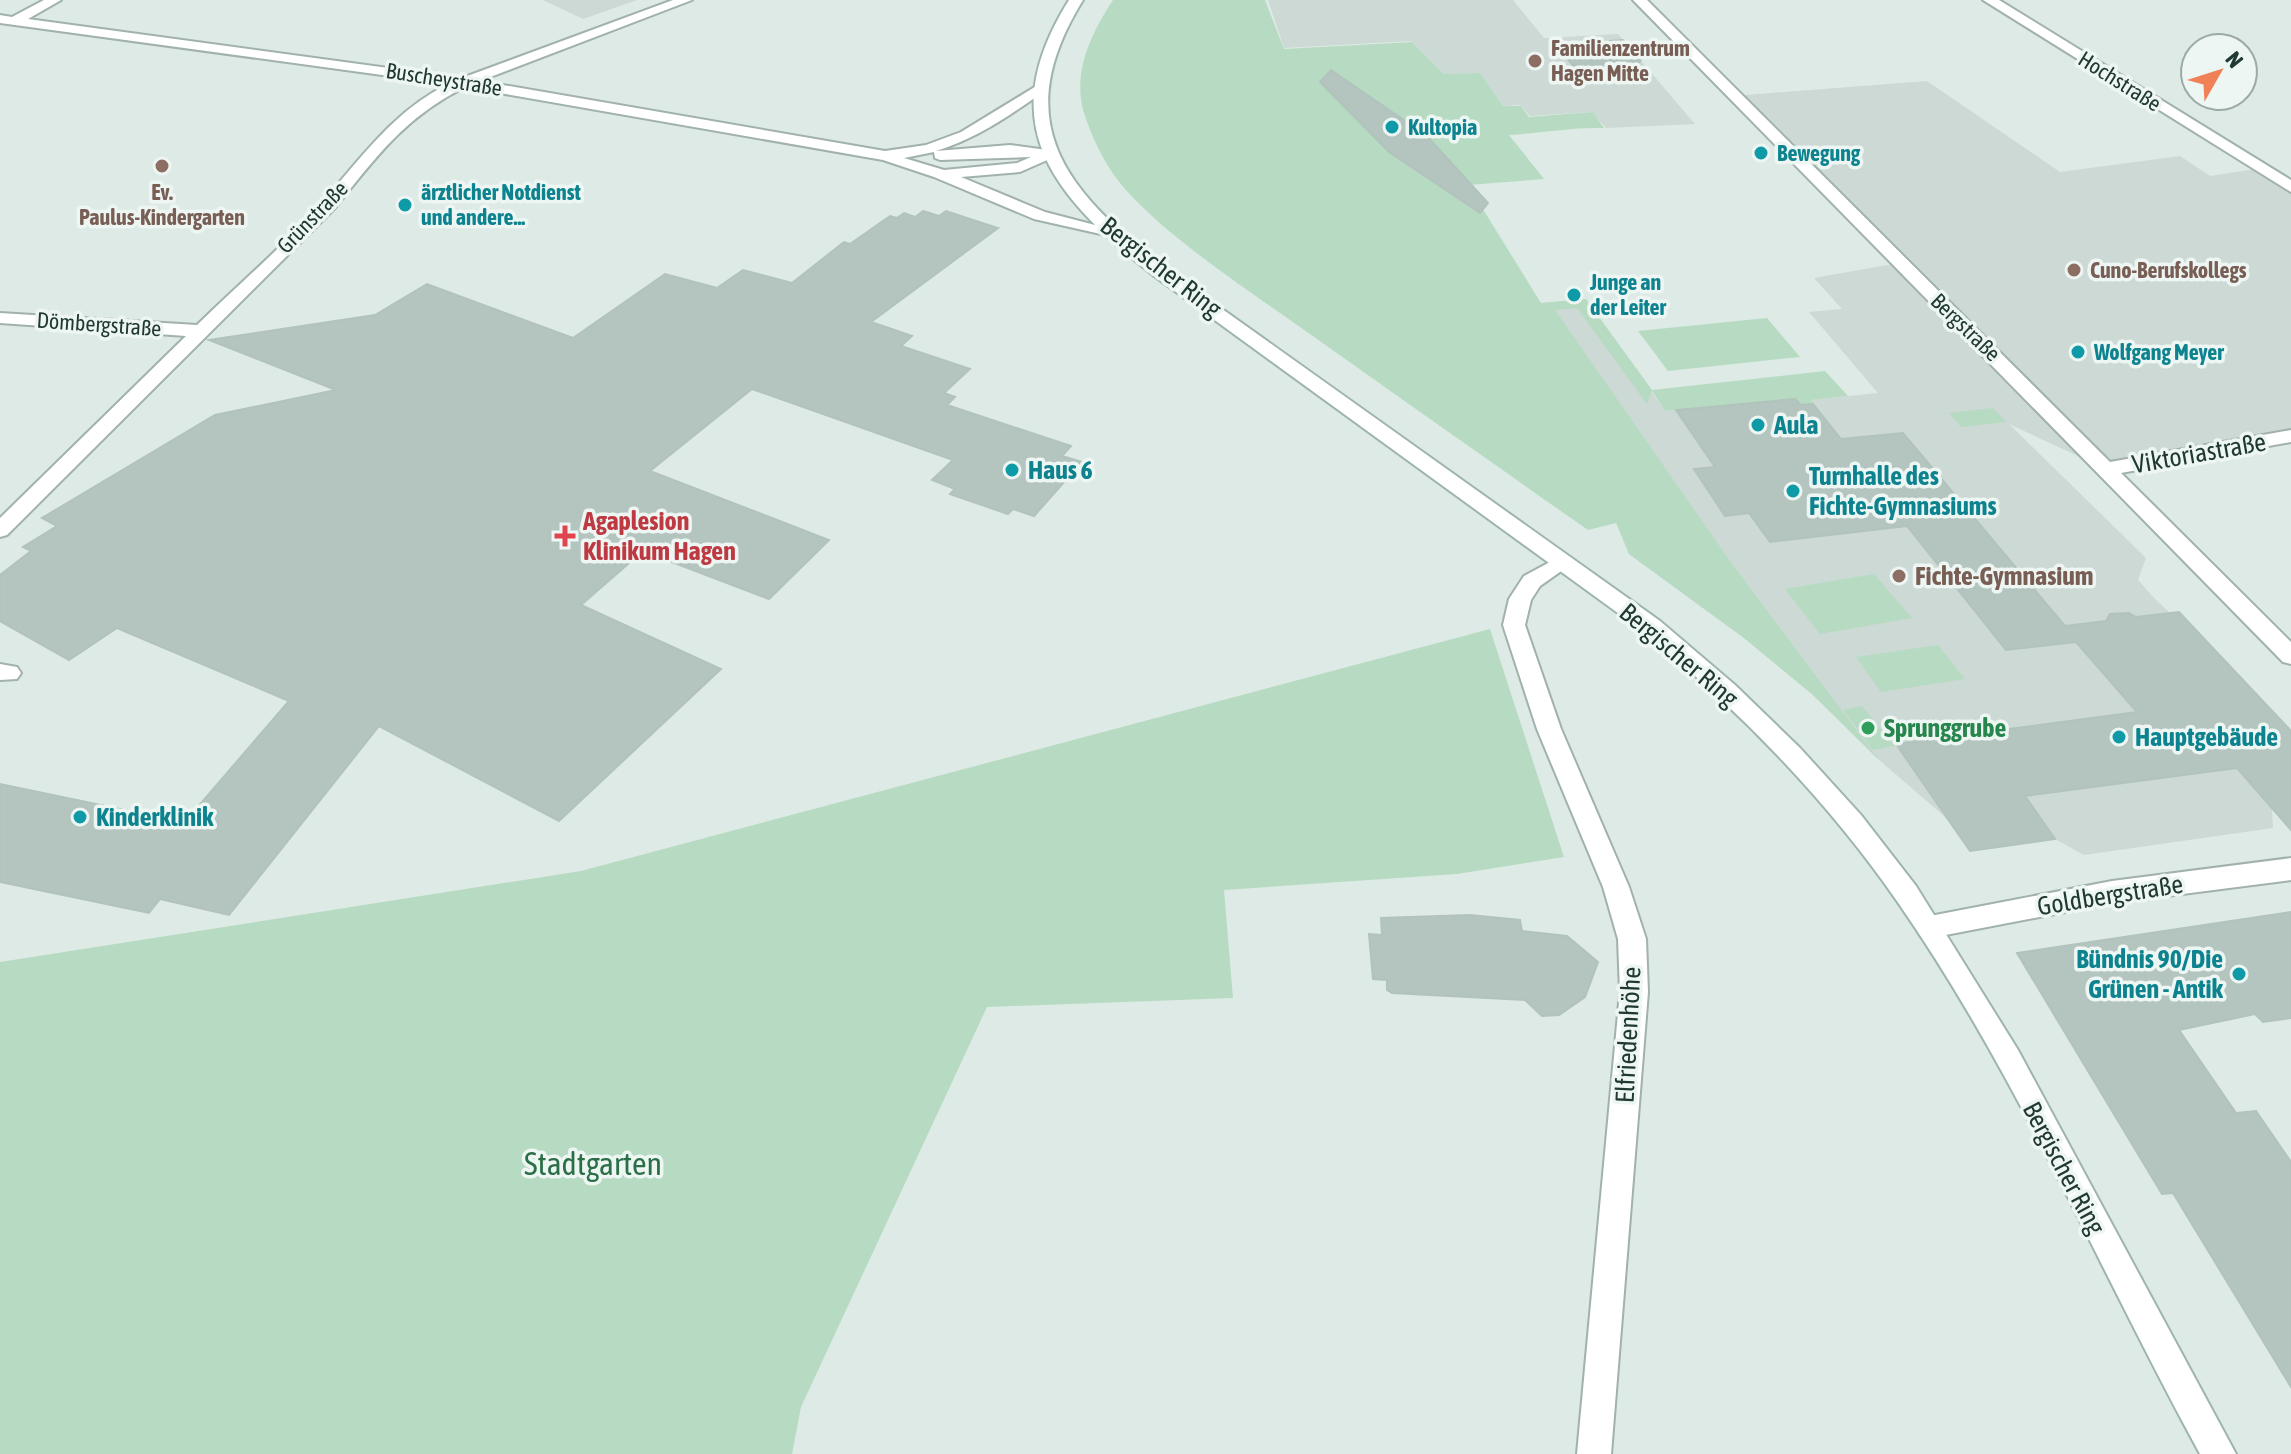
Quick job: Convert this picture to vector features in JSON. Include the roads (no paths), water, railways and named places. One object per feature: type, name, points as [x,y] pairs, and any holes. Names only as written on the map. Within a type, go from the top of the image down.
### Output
[{"type":"street","points":[[0,28],[7,20],[54,0]]},
{"type":"street","name":"Grünstraße","points":[[0,530],[329,205],[377,145],[423,102],[463,82],[685,0]]},
{"type":"street","name":"Bergischer Ring","points":[[1076,0],[1049,44],[1038,89],[1039,120],[1049,154],[1090,211],[1170,278],[1563,562],[1687,657],[1765,727],[1844,812],[1930,927],[1985,1020],[2219,1454]]},
{"type":"street","name":"Bergstraße","points":[[1640,0],[2291,656]]},
{"type":"street","name":"Hochstraße","points":[[1990,0],[2291,187]]},
{"type":"street","name":"Buscheystraße","points":[[7,20],[463,82],[885,156],[1010,150],[1049,154]]},
{"type":"street","name":"Buscheystraße","points":[[923,153],[980,131],[1038,89]]},
{"type":"street","name":"Buscheystraße","points":[[940,174],[968,175],[1020,167],[1049,154]]},
{"type":"street","name":"Buscheystraße","points":[[885,156],[902,165],[940,174],[1040,216],[1114,232]]},
{"type":"street","name":"Dömbergstraße","points":[[0,318],[199,331]]},
{"type":"street","name":"Viktoriastraße","points":[[2106,469],[2291,436]]},
{"type":"street","name":"Elfriedenhöhe","points":[[1563,562],[1532,581],[1520,599],[1514,625],[1549,729],[1616,887],[1632,939],[1634,992],[1594,1454]]},
{"type":"street","name":"Goldbergstraße","points":[[1930,927],[2112,892],[2291,869]]},
{"type":"place","name":"Familienzentrum Hagen Mitte","points":[[1535,61]]},
{"type":"place","name":"Kultopia","points":[[1392,127]]},
{"type":"place","name":"Bewegung","points":[[1761,153]]},
{"type":"place","name":"Ev. Paulus-Kindergarten","points":[[162,166]]},
{"type":"place","name":"ärztlicher Notdienst und andere...","points":[[405,205]]},
{"type":"place","name":"Cuno-Berufskollegs","points":[[2074,270]]},
{"type":"place","name":"Junge an der Leiter","points":[[1574,295]]},
{"type":"place","name":"Wolfgang Meyer","points":[[2078,352]]},
{"type":"place","name":"Aula","points":[[1758,425]]},
{"type":"place","name":"Haus 6","points":[[1012,470]]},
{"type":"place","name":"Turnhalle des Fichte-Gymnasiums","points":[[1793,491]]},
{"type":"place","name":"Agaplesion Klinikum Hagen","points":[[565,536]]},
{"type":"place","name":"Fichte-Gymnasium","points":[[1899,576]]},
{"type":"place","name":"Sprunggrube","points":[[1868,728]]},
{"type":"place","name":"Hauptgebäude","points":[[2119,737]]},
{"type":"place","name":"Kinderklinik","points":[[80,817]]},
{"type":"place","name":"Bündnis 90/Die Grünen - Antik","points":[[2239,974]]},
{"type":"park label","name":"Stadtgarten","points":[[593,1163]]}]
